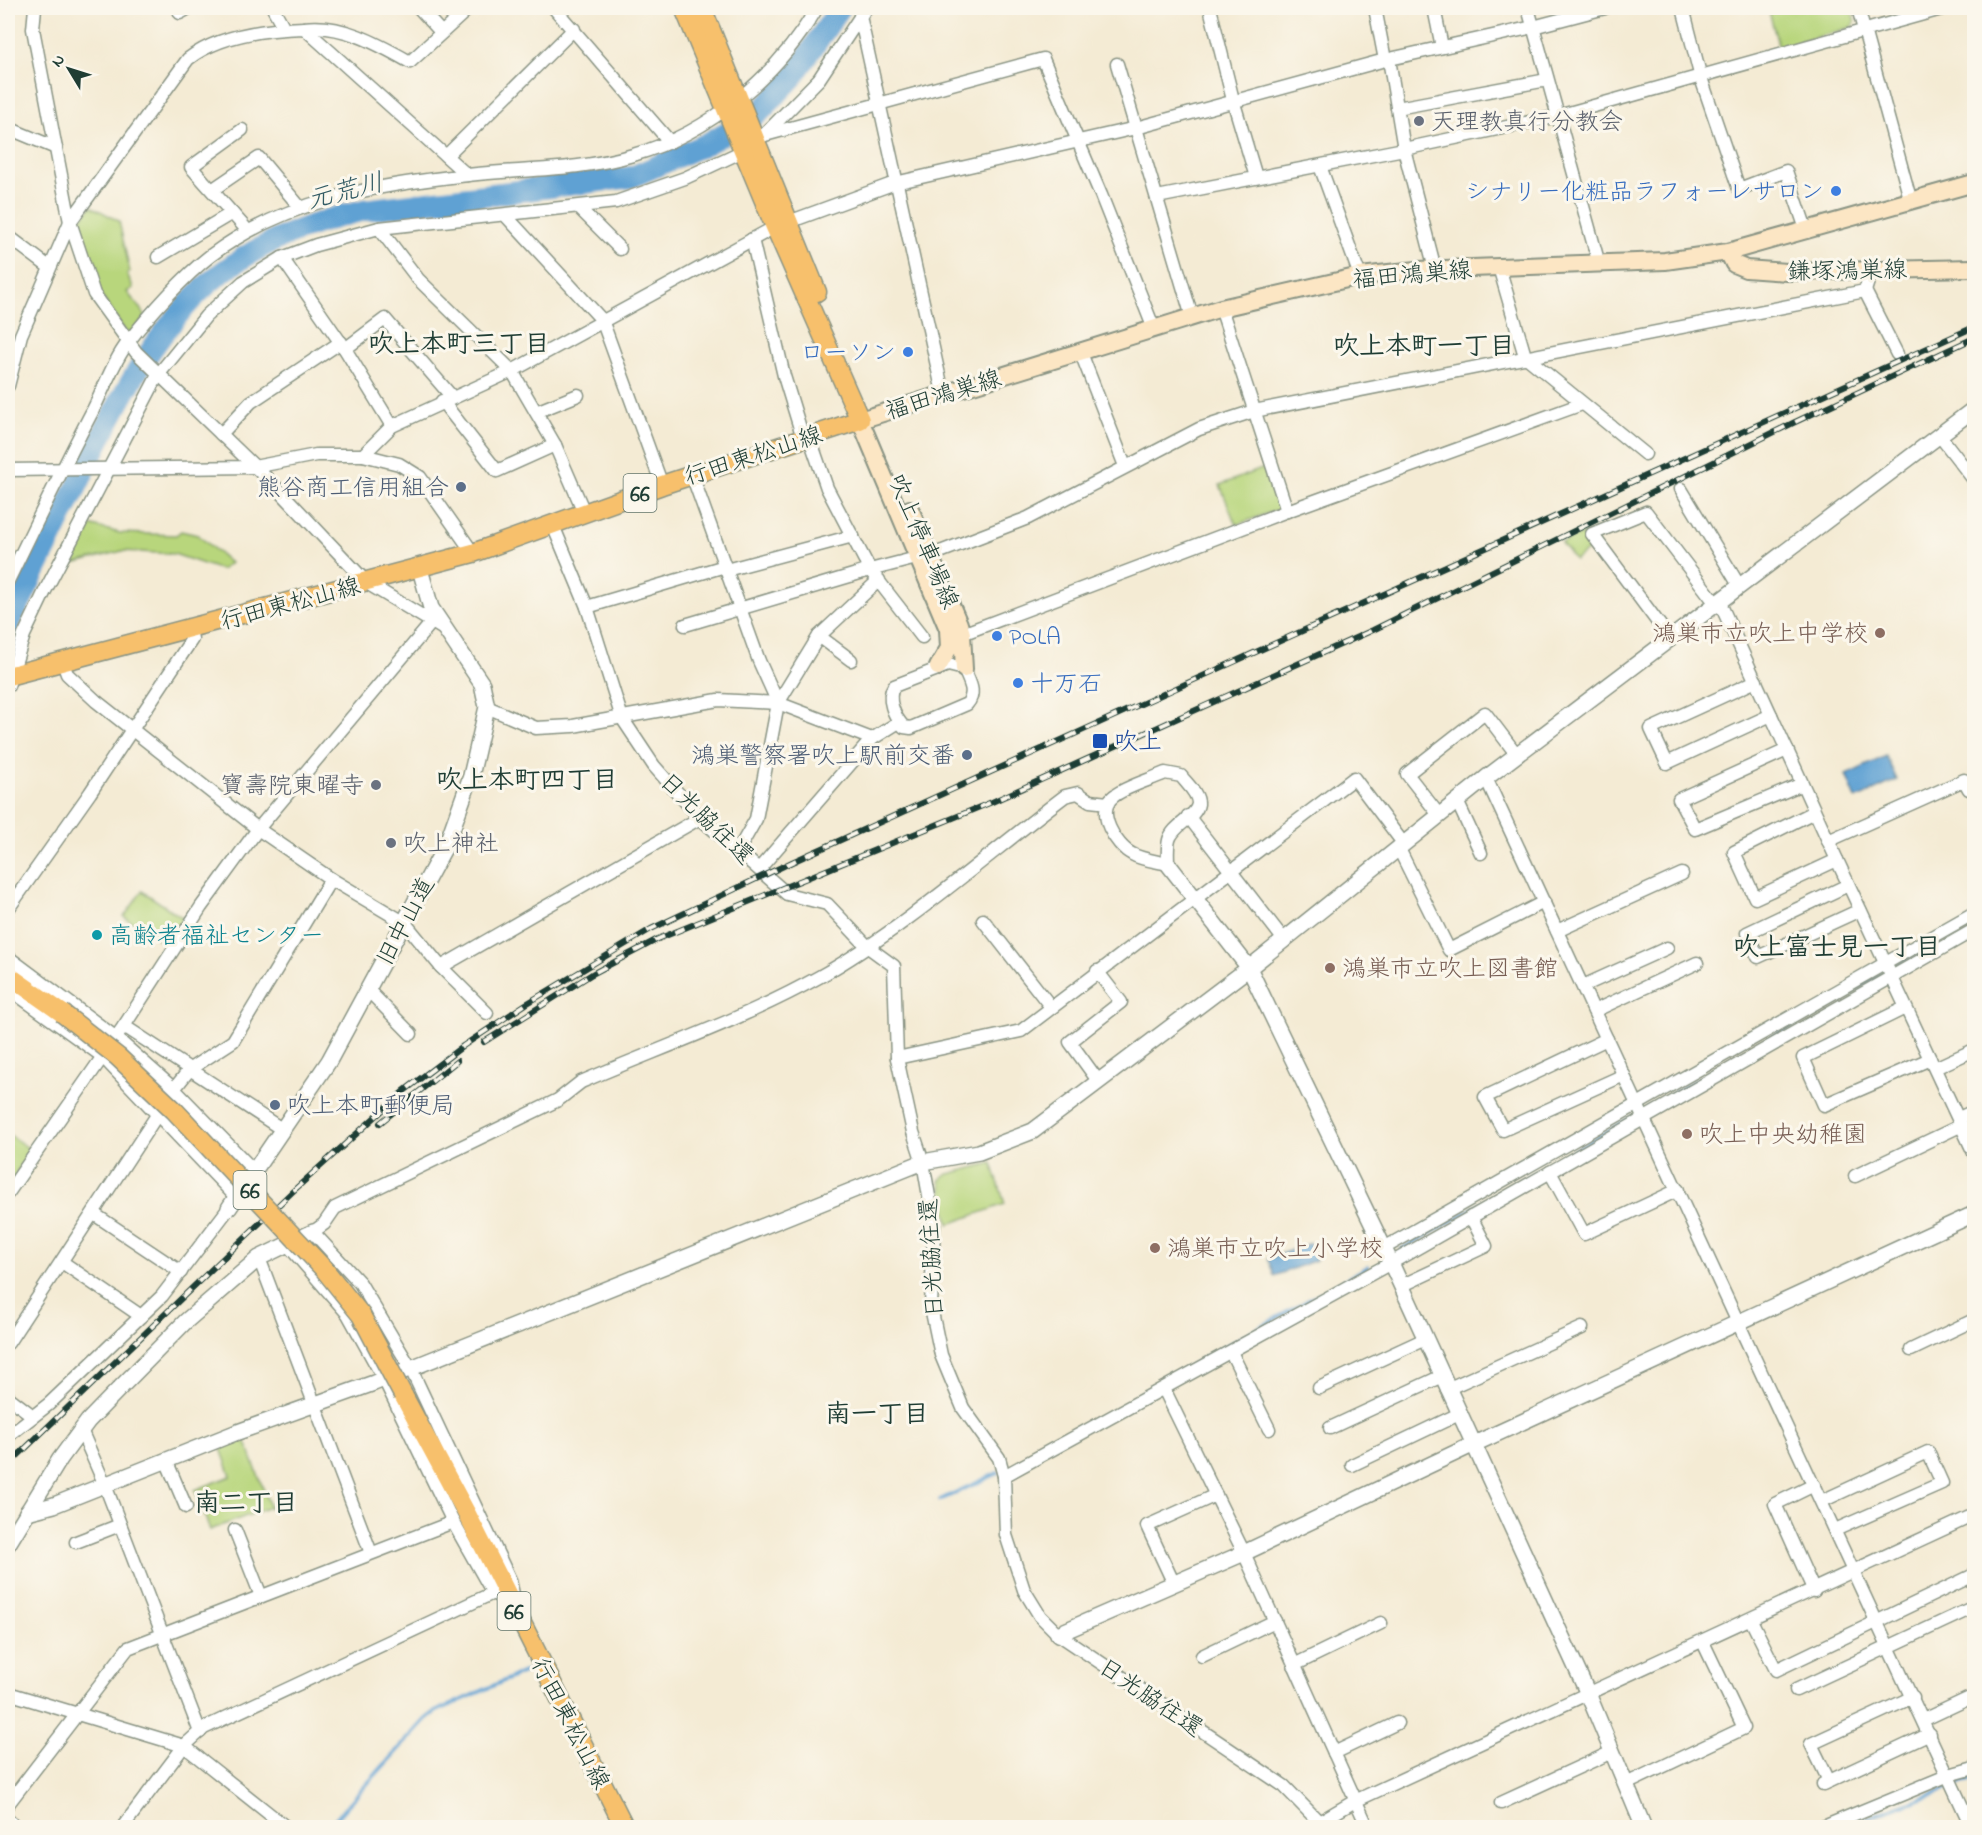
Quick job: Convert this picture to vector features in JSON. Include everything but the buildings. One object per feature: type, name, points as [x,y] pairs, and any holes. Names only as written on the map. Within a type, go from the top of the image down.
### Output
[{"type":"main road","points":[[684,8],[751,143],[781,225],[865,419]]},
{"type":"main road","points":[[702,8],[732,105]]},
{"type":"main road","name":"福田鴻巣線","points":[[865,419],[943,393],[1081,353],[1192,316],[1360,276],[1435,269],[1665,261],[1728,252],[1807,232],[1974,183]]},
{"type":"main road","name":"鎌塚鴻巣線","points":[[1728,252],[1734,264],[1746,268],[1787,272],[1974,268]]},
{"type":"main road","name":"行田東松山線","points":[[9,679],[473,553],[662,485],[865,419]]},
{"type":"main road","name":"吹上停車場線","points":[[865,419],[924,557],[962,634],[964,669]]},
{"type":"main road","name":"吹上停車場線","points":[[924,557],[950,639],[949,648],[938,667]]},
{"type":"main road","name":"行田東松山線","points":[[8,975],[62,1013],[118,1057],[166,1102],[324,1269],[361,1315],[466,1514],[625,1827]]},
{"type":"street","points":[[35,8],[33,29],[70,222],[94,294],[132,347],[367,583],[437,625]]},
{"type":"street","points":[[273,8],[284,28]]},
{"type":"street","points":[[419,8],[440,31]]},
{"type":"street","points":[[8,386],[21,335],[70,222],[188,59],[203,47],[237,37],[284,28],[325,25],[382,46],[410,62],[440,31],[469,8]]},
{"type":"street","points":[[554,8],[670,142]]},
{"type":"street","points":[[8,581],[132,347],[187,276],[210,256],[248,231],[299,206],[348,193],[467,175],[583,167],[634,155],[670,142],[732,105],[779,61],[817,8]]},
{"type":"street","points":[[1210,8],[1233,100],[1256,177]]},
{"type":"street","points":[[1375,8],[1404,149],[1435,269]]},
{"type":"street","points":[[1434,8],[1442,47]]},
{"type":"street","points":[[1528,8],[1599,264]]},
{"type":"street","points":[[363,455],[392,426],[512,371],[752,239],[781,225],[895,183],[1136,128],[1387,59],[1533,27],[1605,8]]},
{"type":"street","points":[[1683,8],[1701,78],[1739,189],[1786,171],[1807,232]]},
{"type":"street","points":[[1858,8],[1911,202]]},
{"type":"street","points":[[1157,197],[1320,166],[1558,116],[1946,8]]},
{"type":"street","points":[[863,12],[895,183],[943,393]]},
{"type":"street","points":[[751,143],[819,79],[863,12]]},
{"type":"street","points":[[304,28],[467,175]]},
{"type":"street","points":[[446,156],[574,29]]},
{"type":"street","points":[[9,679],[24,635],[156,372],[206,316],[243,282],[282,258],[316,245],[379,228],[506,216],[616,202],[686,178],[751,143],[1043,60],[1101,195],[1154,329]]},
{"type":"street","points":[[1118,64],[1192,316]]},
{"type":"street","points":[[1397,108],[1547,80]]},
{"type":"street","points":[[8,128],[56,148]]},
{"type":"street","points":[[242,130],[191,167],[248,231]]},
{"type":"street","points":[[212,190],[259,158],[299,206]]},
{"type":"street","points":[[1320,166],[1360,276]]},
{"type":"street","points":[[578,207],[620,249]]},
{"type":"street","points":[[158,257],[232,213]]},
{"type":"street","points":[[506,216],[602,320],[662,485]]},
{"type":"street","points":[[379,228],[418,279],[512,371],[555,445],[584,512]]},
{"type":"street","points":[[8,236],[49,267]]},
{"type":"street","points":[[752,239],[784,376],[827,488],[870,570],[922,637]]},
{"type":"street","points":[[282,258],[343,345],[392,426]]},
{"type":"street","points":[[1499,267],[1525,356],[1645,454]]},
{"type":"street","points":[[1871,272],[1865,291],[1897,354]]},
{"type":"street","points":[[685,625],[870,570],[924,557],[1028,518],[1199,429],[1254,411],[1865,291]]},
{"type":"street","points":[[1221,308],[1287,511]]},
{"type":"street","points":[[220,434],[251,402],[384,319],[447,399],[497,471],[555,445]]},
{"type":"street","points":[[1081,353],[1125,466]]},
{"type":"street","points":[[536,412],[579,395]]},
{"type":"street","points":[[962,634],[1287,511],[1582,404]]},
{"type":"street","points":[[27,1512],[54,1505],[166,1460],[384,1379],[923,1162],[979,1152],[1033,1131],[1249,969],[1486,778],[1974,409]]},
{"type":"street","points":[[1940,436],[1974,480]]},
{"type":"street","points":[[8,470],[254,467],[316,455],[363,455],[399,464],[420,477],[473,553]]},
{"type":"street","points":[[692,475],[740,608],[778,703]]},
{"type":"street","points":[[1681,489],[1740,587]]},
{"type":"street","points":[[1671,639],[1592,534],[1646,512],[1719,604],[1974,1153]]},
{"type":"street","name":"日光脇往還","points":[[552,523],[587,607],[622,718],[654,766],[700,818],[739,849],[787,894],[827,904],[868,947],[894,966],[897,1058],[913,1132],[923,1162],[934,1225],[931,1306],[941,1355],[963,1408],[999,1458],[1004,1476],[1006,1535],[1024,1590],[1040,1616],[1058,1634],[1284,1786],[1323,1824]]},
{"type":"street","points":[[587,607],[725,568],[853,536]]},
{"type":"street","points":[[420,569],[437,625],[482,684],[487,707],[536,728],[573,726],[717,700],[778,703],[872,739]]},
{"type":"street","points":[[739,849],[756,819],[778,703],[819,636],[879,580]]},
{"type":"street","points":[[8,1193],[124,1026],[201,907],[258,829],[437,625]]},
{"type":"street","points":[[8,909],[90,793],[192,639],[190,629]]},
{"type":"street","points":[[819,636],[851,660]]},
{"type":"street","points":[[63,663],[67,674],[96,700],[258,829],[331,879],[405,923],[441,967],[487,1013]]},
{"type":"street","points":[[948,665],[964,669],[973,691],[967,704],[911,728],[904,727],[899,722],[890,692],[894,686],[938,667],[948,665]]},
{"type":"street","points":[[1756,681],[1651,729],[1667,763],[1771,715]]},
{"type":"street","name":"旧中山道","points":[[233,1203],[329,1061],[447,843],[471,776],[487,707]]},
{"type":"street","points":[[1439,815],[1407,774],[1485,713],[1518,755]]},
{"type":"street","points":[[759,868],[872,739],[899,722]]},
{"type":"street","points":[[1787,750],[1679,799],[1695,829],[1802,784]]},
{"type":"street","points":[[1168,864],[1169,840],[1173,831],[1196,810],[1198,803],[1196,796],[1181,776],[1173,773],[1165,773],[1114,796],[1108,803],[1106,819],[1108,826],[1125,848],[1137,856],[1168,864],[1249,969],[1391,1263],[1472,1445],[1589,1696],[1644,1827]]},
{"type":"street","points":[[897,1058],[1021,1030],[1353,778],[1401,845],[1449,950],[1544,902]]},
{"type":"street","points":[[1486,778],[1972,1827]]},
{"type":"street","points":[[1828,841],[1964,780],[1969,789],[1974,786]]},
{"type":"street","points":[[8,1544],[81,1430],[185,1322],[259,1258],[313,1232],[324,1224],[335,1208],[558,1100],[581,1082],[748,1012],[818,977],[868,947],[1065,796],[1078,793],[1090,801],[1108,803]]},
{"type":"street","points":[[1457,801],[1481,853]]},
{"type":"street","points":[[1814,812],[1734,852],[1755,898],[1837,860]]},
{"type":"street","points":[[1188,816],[1284,940]]},
{"type":"street","points":[[441,967],[700,818]]},
{"type":"street","points":[[1557,931],[1682,874]]},
{"type":"street","points":[[8,1343],[174,1089],[190,1069],[233,1041],[331,879]]},
{"type":"street","points":[[1848,885],[1747,933],[1754,949],[1758,957],[1860,910]]},
{"type":"street","points":[[1384,1248],[1974,913]]},
{"type":"street","points":[[984,920],[1051,1007]]},
{"type":"street","points":[[1004,1476],[1391,1263],[1974,930]]},
{"type":"street","points":[[1583,986],[1667,948]]},
{"type":"street","points":[[8,957],[115,1037],[174,1089],[255,1172]]},
{"type":"street","points":[[1594,1011],[1697,963]]},
{"type":"street","points":[[1097,971],[1121,1002],[1070,1042],[1099,1082]]},
{"type":"street","points":[[8,988],[102,1056],[157,1114],[233,1203],[181,1272],[141,1316],[33,1416],[8,1436]]},
{"type":"street","points":[[368,990],[411,1034]]},
{"type":"street","points":[[1905,1008],[1803,1058],[1824,1105],[1932,1063],[1974,1050]]},
{"type":"street","points":[[124,1026],[283,1130]]},
{"type":"street","points":[[1607,1039],[1485,1097],[1503,1130],[1624,1076]]},
{"type":"street","points":[[1855,1176],[1961,1121],[1974,1111]]},
{"type":"street","points":[[1550,1172],[1584,1234],[1678,1190]]},
{"type":"street","points":[[94,1214],[181,1272]]},
{"type":"street","points":[[1058,1634],[1244,1553],[1739,1321],[1974,1214]]},
{"type":"street","points":[[1401,1286],[1486,1246],[1471,1217]]},
{"type":"street","points":[[287,1244],[348,1314],[384,1379],[453,1522],[493,1593],[509,1602],[513,1594],[510,1580],[410,1368],[360,1283],[313,1232]]},
{"type":"street","points":[[259,1258],[371,1553]]},
{"type":"street","points":[[62,1262],[141,1316]]},
{"type":"street","points":[[1911,1350],[1974,1320]]},
{"type":"street","points":[[1330,1428],[1582,1328]]},
{"type":"street","points":[[1319,1388],[1425,1339]]},
{"type":"street","points":[[1231,1352],[1269,1429]]},
{"type":"street","points":[[1164,1389],[1244,1553],[1368,1827]]},
{"type":"street","points":[[8,1397],[33,1416]]},
{"type":"street","points":[[1352,1465],[1459,1414]]},
{"type":"street","points":[[81,1430],[105,1485],[200,1732]]},
{"type":"street","points":[[1822,1501],[1928,1452],[1942,1484],[1835,1530]]},
{"type":"street","points":[[166,1460],[186,1507]]},
{"type":"street","points":[[1814,1485],[1775,1504],[1814,1591]]},
{"type":"street","points":[[1173,1584],[1147,1526],[1216,1495]]},
{"type":"street","points":[[1323,1824],[1355,1801],[1589,1696],[1814,1591],[1854,1569],[1974,1515]]},
{"type":"street","points":[[8,1804],[128,1648],[453,1522]]},
{"type":"street","points":[[76,1542],[120,1525]]},
{"type":"street","points":[[235,1530],[261,1596]]},
{"type":"street","points":[[1751,1620],[1776,1670],[1974,1575]]},
{"type":"street","points":[[122,1827],[184,1746],[200,1732],[493,1593]]},
{"type":"street","points":[[1796,1690],[1974,1607]]},
{"type":"street","points":[[1202,1656],[1275,1621]]},
{"type":"street","points":[[1294,1665],[1381,1623]]},
{"type":"street","points":[[1626,1784],[1744,1728],[1703,1642]]},
{"type":"street","points":[[8,1693],[184,1746],[287,1827]]},
{"type":"street","points":[[1923,1720],[1974,1696]]},
{"type":"street","points":[[1912,1697],[1811,1744],[1825,1783],[1930,1734]]},
{"type":"street","points":[[1334,1752],[1397,1723]]},
{"type":"street","points":[[1502,1803],[1612,1752]]},
{"type":"street","points":[[1821,1827],[1949,1775],[1974,1768]]},
{"type":"street","points":[[8,1820],[17,1827]]},
{"type":"green space","points":[[1768,8],[1851,8],[1855,22],[1852,27],[1779,48]]},
{"type":"green space","points":[[91,206],[119,221],[130,272],[127,274],[133,288],[127,292],[146,316],[133,331],[126,333],[97,290],[78,231],[80,220]]},
{"type":"green space","points":[[1267,467],[1280,507],[1236,525],[1220,485]]},
{"type":"green space","points":[[85,524],[120,533],[176,535],[181,531],[198,535],[230,563],[221,570],[174,554],[122,551],[65,566]]},
{"type":"green space","points":[[1584,533],[1593,546],[1575,560],[1561,543]]},
{"type":"green space","points":[[142,891],[186,920],[168,946],[124,917]]},
{"type":"green space","points":[[8,1134],[31,1150],[12,1179],[8,1176]]},
{"type":"green space","points":[[992,1163],[1005,1204],[949,1224],[940,1181],[945,1175]]},
{"type":"green space","points":[[244,1437],[270,1507],[210,1530],[195,1490],[231,1476],[220,1446]]},
{"type":"water","points":[[1886,756],[1897,780],[1856,799],[1846,775]]},
{"type":"water","points":[[1310,1243],[1316,1260],[1274,1276],[1268,1259]]},
{"type":"waterway","name":"元荒川","points":[[8,627],[104,430],[134,377],[168,327],[209,283],[226,270],[282,237],[364,210],[632,177],[706,144],[758,114],[792,78],[840,8]]},
{"type":"waterway","points":[[1894,967],[1974,921]]},
{"type":"waterway","points":[[1648,1108],[1882,974]]},
{"type":"waterway","points":[[1402,1249],[1634,1116]]},
{"type":"waterway","points":[[1139,1395],[1368,1267]]},
{"type":"waterway","points":[[940,1500],[998,1473]]},
{"type":"waterway","points":[[327,1828],[426,1719],[435,1712],[526,1671]]},
{"type":"waterway","points":[[1840,1828],[1974,1779]]},
{"type":"railway","points":[[8,1465],[292,1192],[404,1091],[463,1046],[526,1004],[651,929],[792,862],[1974,327]]},
{"type":"railway","points":[[484,1042],[592,974],[658,939],[992,802],[1373,630],[1793,423],[1974,338]]},
{"type":"railway","points":[[380,1123],[457,1061]]},
{"type":"place","name":"天理教真行分教会","points":[[1419,121]]},
{"type":"place","name":"シナリー化粧品ラフォーレサロン","points":[[1836,191]]},
{"type":"place","name":"ローソン","points":[[908,352]]},
{"type":"place","name":"熊谷商工信用組合","points":[[461,487]]},
{"type":"place","name":"鴻巣市立吹上中学校","points":[[1880,633]]},
{"type":"place","name":"POLA","points":[[997,636]]},
{"type":"place","name":"十万石","points":[[1018,683]]},
{"type":"place","name":"吹上","points":[[1100,741]]},
{"type":"place","name":"鴻巣警察署吹上駅前交番","points":[[967,755]]},
{"type":"place","name":"寶壽院東曜寺","points":[[376,785]]},
{"type":"place","name":"吹上神社","points":[[391,843]]},
{"type":"place","name":"高齢者福祉センター","points":[[97,935]]},
{"type":"place","name":"鴻巣市立吹上図書館","points":[[1330,968]]},
{"type":"place","name":"吹上本町郵便局","points":[[275,1105]]},
{"type":"place","name":"吹上中央幼稚園","points":[[1687,1134]]},
{"type":"place","name":"鴻巣市立吹上小学校","points":[[1155,1248]]},
{"type":"district","name":"吹上本町三丁目","points":[[459,343]]},
{"type":"district","name":"吹上本町一丁目","points":[[1424,345]]},
{"type":"district","name":"吹上本町四丁目","points":[[527,779]]},
{"type":"district","name":"吹上富士見一丁目","points":[[1837,946]]},
{"type":"district","name":"南一丁目","points":[[877,1413]]},
{"type":"district","name":"南二丁目","points":[[246,1502]]}]
